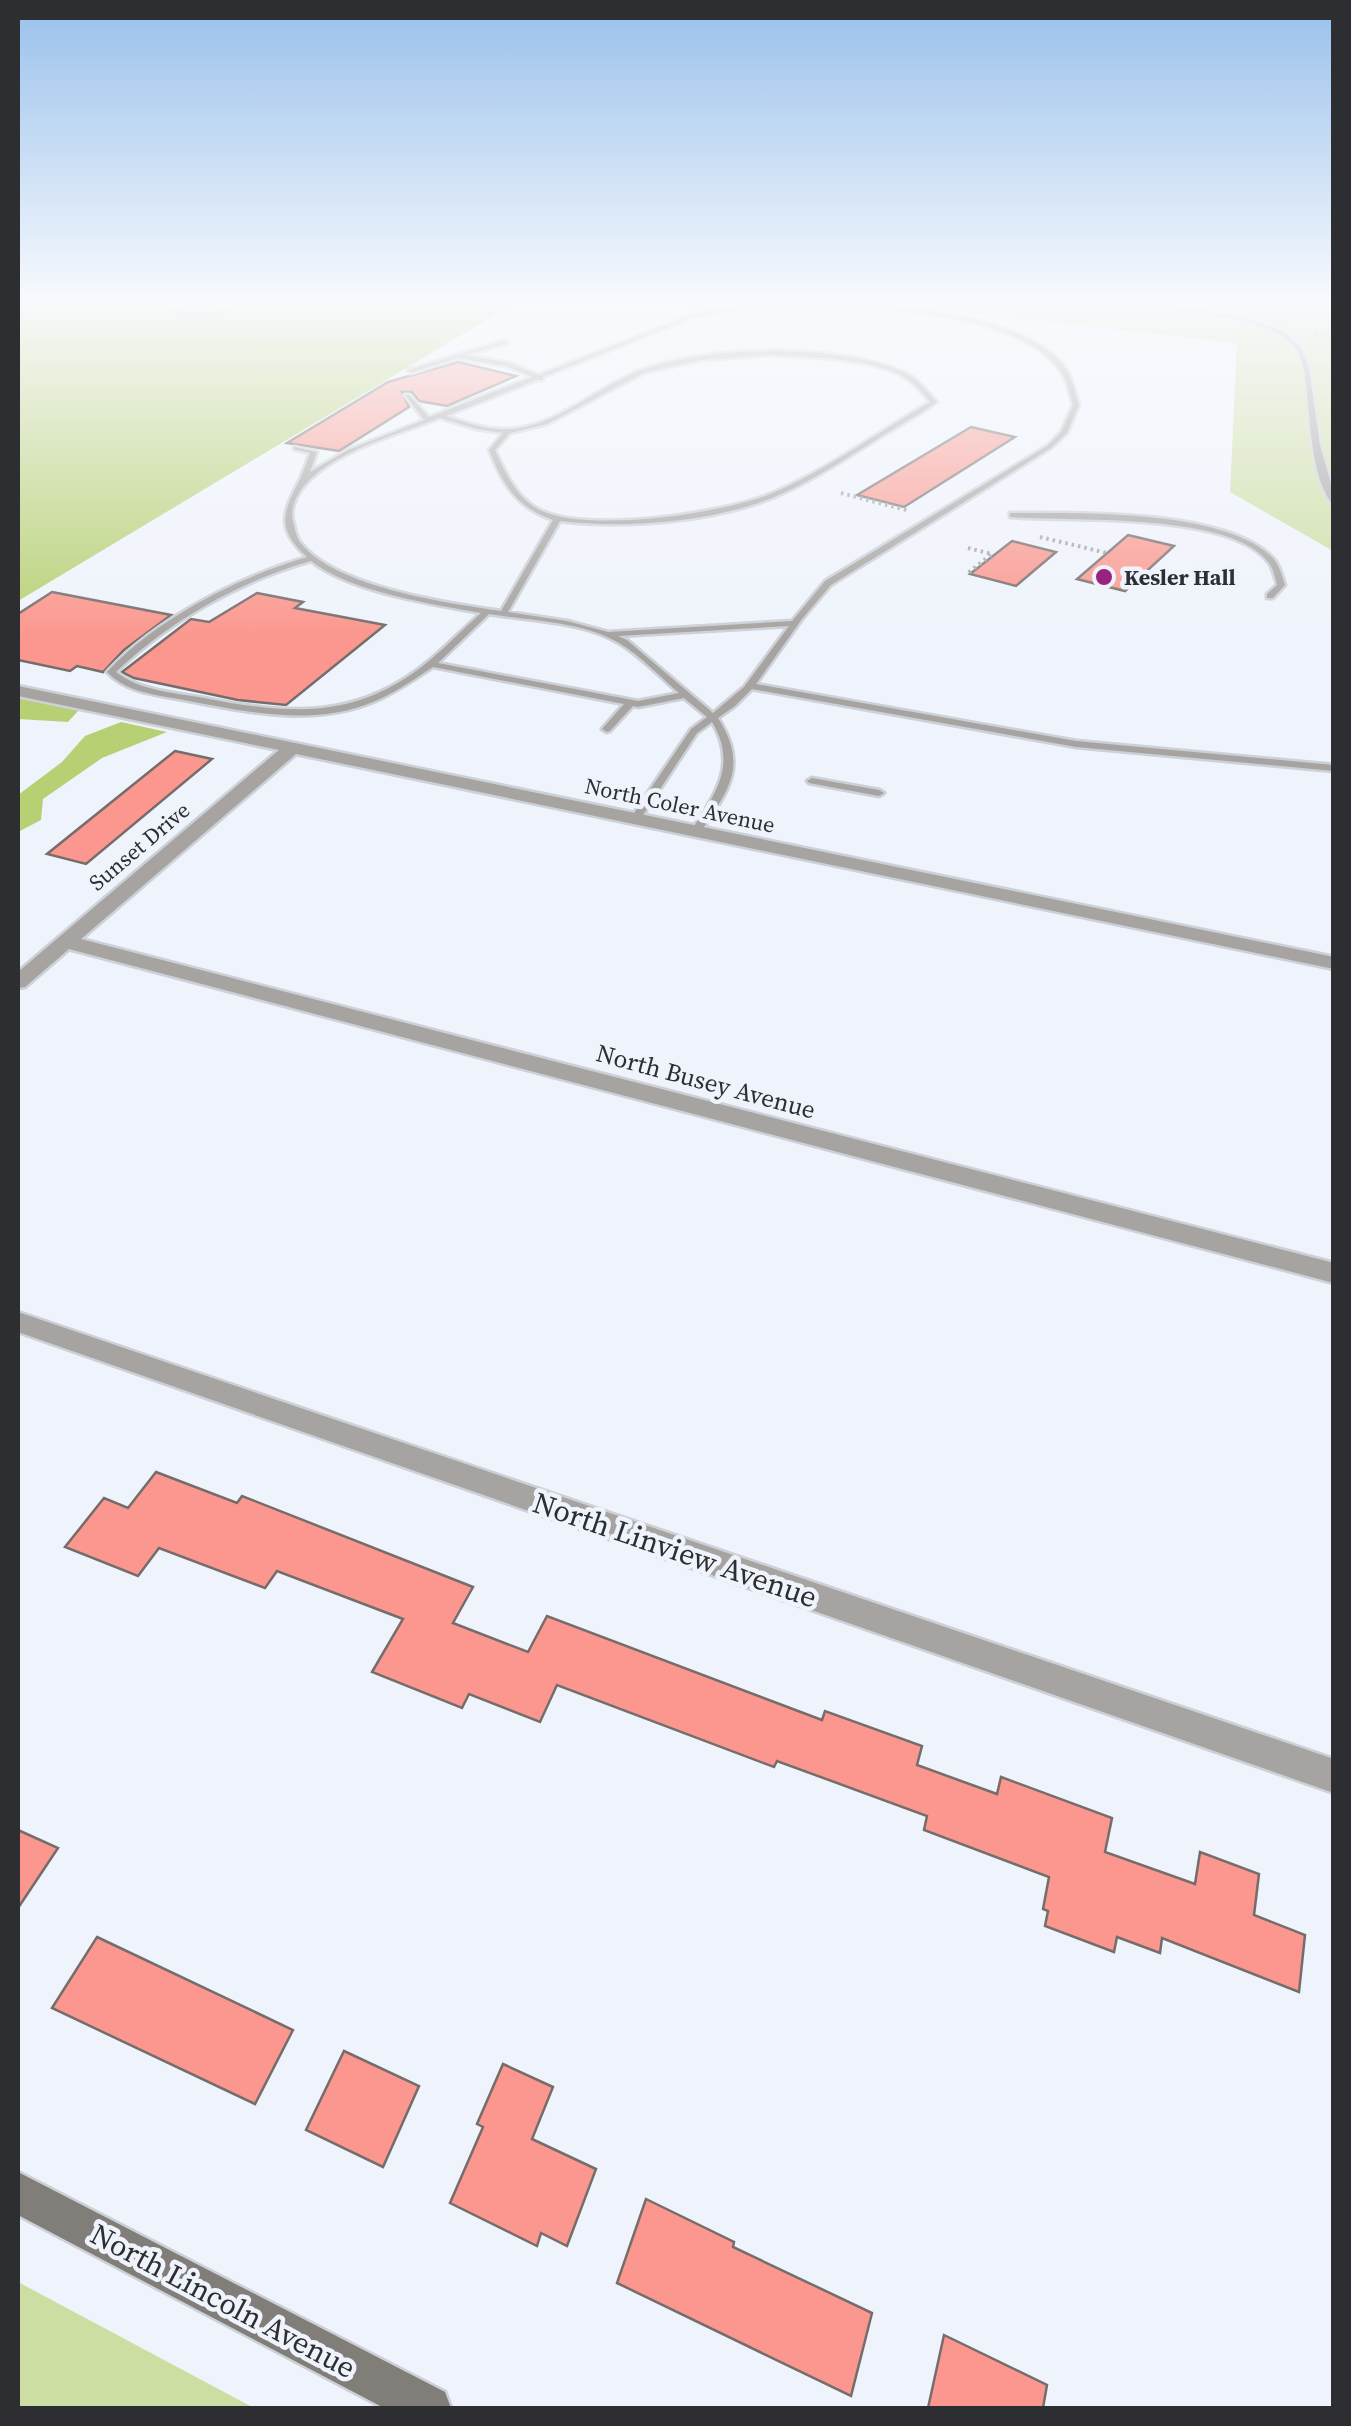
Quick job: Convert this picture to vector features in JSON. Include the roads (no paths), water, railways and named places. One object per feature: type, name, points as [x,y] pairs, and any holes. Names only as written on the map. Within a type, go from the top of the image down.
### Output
[{"type":"main road","name":"North Lincoln Avenue","points":[[18,2192],[429,2408]]},
{"type":"street","name":"North Coler Avenue","points":[[18,691],[1334,963]]},
{"type":"street","name":"Sunset Drive","points":[[18,982],[292,748]]},
{"type":"street","name":"North Busey Avenue","points":[[64,941],[1334,1273]]},
{"type":"street","name":"North Linview Avenue","points":[[18,1322],[1334,1776]]},
{"type":"lane","points":[[422,414],[429,422]]},
{"type":"lane","points":[[447,414],[350,451],[312,472],[293,496],[288,522],[294,539],[310,558],[365,584],[486,613],[608,634],[793,623]]},
{"type":"lane","points":[[442,416],[508,432],[535,426],[558,414]]},
{"type":"lane","points":[[508,432],[492,450],[502,476],[533,510],[556,521],[650,519],[724,512],[770,496],[913,414]]},
{"type":"lane","points":[[635,819],[694,731],[733,706],[751,686],[804,604],[828,583],[1048,448],[1064,433],[1072,414]]},
{"type":"lane","points":[[1312,414],[1315,442],[1334,504]]},
{"type":"lane","points":[[296,448],[350,451]]},
{"type":"lane","points":[[302,483],[314,452]]},
{"type":"lane","points":[[1013,515],[1154,521],[1212,532],[1250,546],[1270,559],[1281,584],[1270,596]]},
{"type":"lane","points":[[503,614],[556,521]]},
{"type":"lane","points":[[310,558],[288,563],[224,594],[134,651],[111,672],[120,683],[165,694],[259,712],[312,716],[383,697],[431,664],[486,613]]},
{"type":"lane","points":[[608,634],[634,649],[713,717],[729,738],[730,766],[720,794],[696,831]]},
{"type":"lane","points":[[431,664],[631,702],[684,695]]},
{"type":"lane","points":[[751,686],[1076,744],[1334,768]]},
{"type":"lane","points":[[607,730],[631,702]]},
{"type":"lane","points":[[812,782],[879,794]]},
{"type":"place","name":"Kesler Hall","points":[[1104,577]]}]
